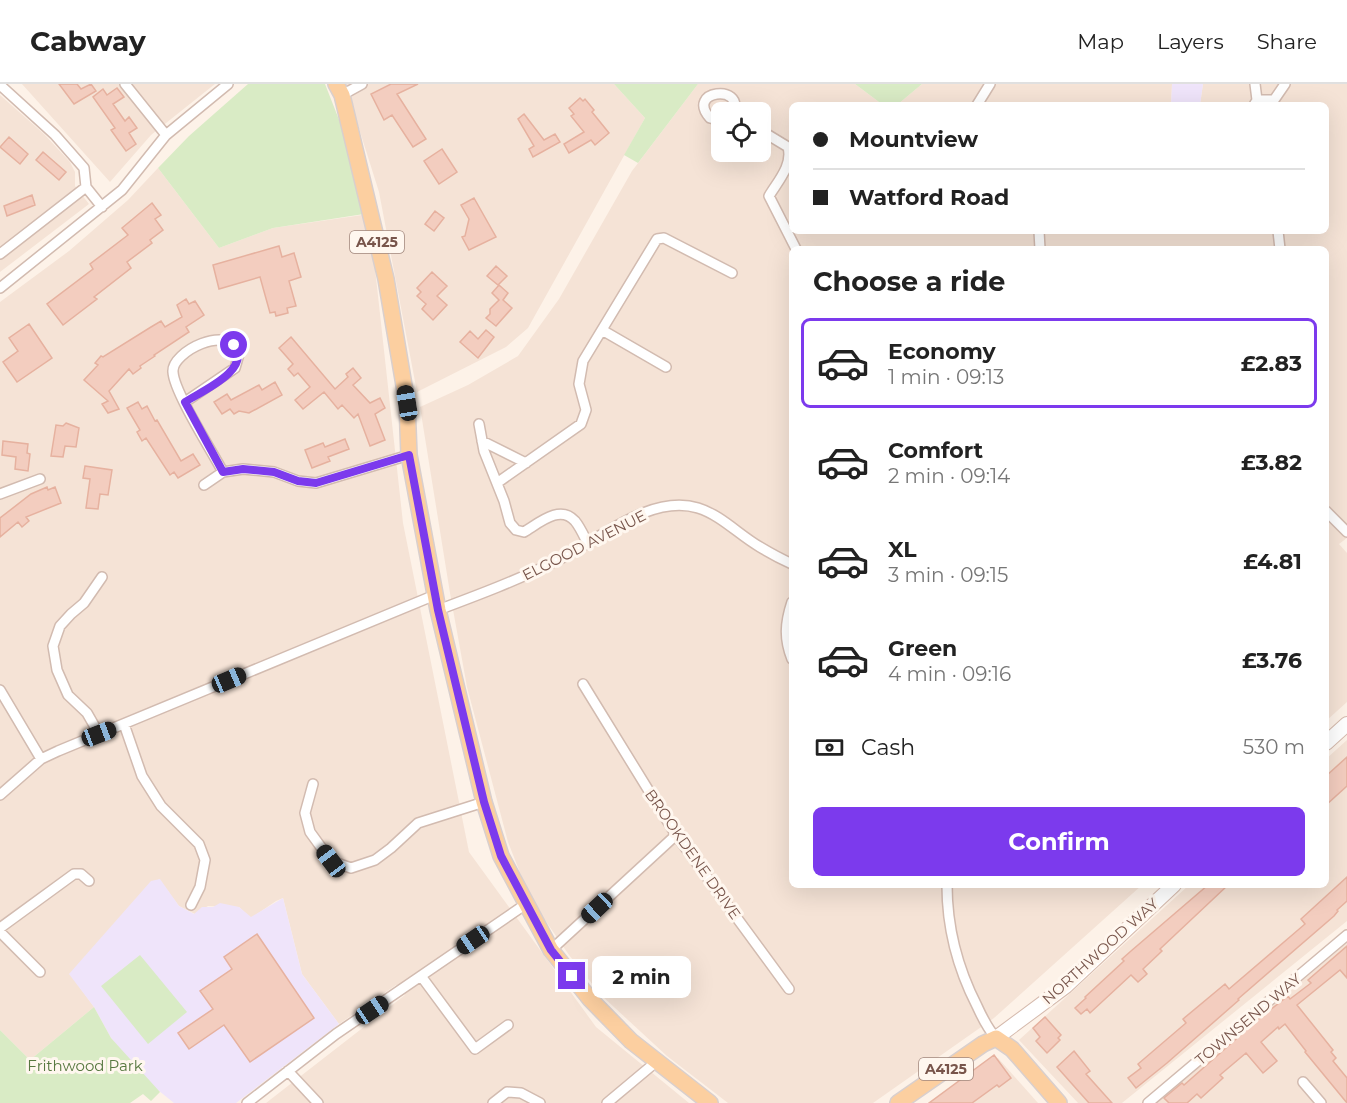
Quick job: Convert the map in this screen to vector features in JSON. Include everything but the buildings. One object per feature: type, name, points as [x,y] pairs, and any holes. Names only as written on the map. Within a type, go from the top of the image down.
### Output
[{"type":"main road","name":"A4125","points":[[339,89],[386,279],[407,403],[409,455],[437,603],[484,802],[501,856],[551,950],[590,999],[631,1041],[710,1103]]},
{"type":"main road","name":"A4125","points":[[898,1103],[983,1044],[996,1038]]},
{"type":"main road","points":[[996,1038],[1012,1048],[1059,1103]]},
{"type":"street","points":[[125,84],[166,135]]},
{"type":"street","points":[[0,288],[122,190],[166,135],[228,84]]},
{"type":"street","points":[[339,89],[362,84]]},
{"type":"street","points":[[979,102],[990,84]]},
{"type":"street","points":[[1255,84],[1255,102]]},
{"type":"street","points":[[1261,102],[1274,100],[1285,84]]},
{"type":"street","points":[[0,85],[55,135],[84,168],[86,187],[102,207]]},
{"type":"street","points":[[711,118],[705,109],[706,99],[713,92],[723,90],[731,95],[734,102]]},
{"type":"street","points":[[771,137],[788,147],[789,151]]},
{"type":"street","points":[[789,158],[769,196],[794,246]]},
{"type":"street","points":[[0,254],[86,187]]},
{"type":"street","points":[[497,483],[581,424],[586,410],[579,384],[583,361],[657,239],[664,238],[732,273]]},
{"type":"street","points":[[602,330],[666,367]]},
{"type":"street","points":[[185,402],[238,365],[239,354],[232,343],[222,339],[211,341],[183,353],[177,359],[172,374],[185,402],[223,472]]},
{"type":"street","points":[[479,424],[482,441],[510,522],[516,530],[524,532],[556,513],[566,515],[575,521],[587,542]]},
{"type":"street","points":[[482,441],[526,463]]},
{"type":"street","points":[[204,485],[223,472],[243,469],[274,472],[298,481],[316,483],[409,455]]},
{"type":"street","points":[[0,494],[40,479]]},
{"type":"street","name":"ELGOOD AVENUE","points":[[0,795],[41,759],[124,724],[437,603],[558,561],[587,542],[641,514],[667,507],[698,508],[722,520],[759,547],[789,562]]},
{"type":"street","points":[[1329,514],[1347,532]]},
{"type":"street","points":[[99,734],[87,713],[68,695],[57,670],[53,646],[60,626],[84,603],[102,577]]},
{"type":"street","points":[[789,612],[786,636],[789,648]]},
{"type":"street","name":"BROOKDENE DRIVE","points":[[583,684],[676,835],[789,989]]},
{"type":"street","points":[[0,690],[41,759]]},
{"type":"street","points":[[124,724],[142,776],[161,806],[199,844],[205,860],[200,887],[191,905]]},
{"type":"street","points":[[1329,740],[1347,724]]},
{"type":"street","points":[[313,784],[305,813],[310,832],[331,861],[351,868],[375,860],[391,849],[418,823],[484,802]]},
{"type":"street","points":[[551,950],[676,835]]},
{"type":"street","points":[[40,972],[0,930],[74,874],[81,873],[89,881]]},
{"type":"street","points":[[947,888],[949,921],[963,980],[988,1029],[996,1038]]},
{"type":"street","name":"NORTHWOOD WAY","points":[[996,1038],[1066,986],[1171,888]]},
{"type":"street","points":[[247,1103],[336,1034],[526,904]]},
{"type":"street","name":"TOWNSEND WAY","points":[[1148,1103],[1347,935]]},
{"type":"street","points":[[421,976],[475,1049],[508,1025]]},
{"type":"street","points":[[607,1103],[656,1062]]},
{"type":"street","points":[[288,1071],[318,1103]]},
{"type":"street","points":[[1303,1082],[1321,1103]]},
{"type":"street","points":[[493,1103],[507,1092],[521,1093],[540,1103]]},
{"type":"shaded area","points":[[22,84],[215,84],[151,135],[110,182]]},
{"type":"shaded area","points":[[345,84],[614,84],[645,118],[528,328],[506,347],[417,392],[379,192]]},
{"type":"shaded area","points":[[698,84],[855,84],[879,102],[789,102],[789,234],[1329,234],[1329,102],[1200,102],[1203,84],[1347,84],[1347,538],[1339,544],[1347,553],[1347,702],[1329,718],[1329,246],[789,246],[789,888],[1139,888],[994,1018],[873,1103],[728,1103],[667,1056],[602,996],[569,955],[530,898],[508,842],[467,687],[420,407],[468,385],[518,356],[559,299],[632,171]]},
{"type":"shaded area","points":[[922,84],[1172,84],[1171,102],[901,102]]},
{"type":"shaded area","points":[[1172,84],[1203,84],[1200,102],[1171,102]]},
{"type":"shaded area","points":[[0,95],[44,134],[70,162],[75,172],[75,186],[89,204],[0,272]]},
{"type":"shaded area","points":[[158,168],[219,248],[273,228],[369,214],[403,523],[469,852],[596,1027],[689,1103],[266,1103],[405,995],[396,985],[339,1024],[302,974],[283,898],[251,918],[239,907],[208,906],[195,914],[179,906],[159,879],[70,974],[94,1007],[30,1060],[0,1030],[0,302],[69,251],[128,200]]},
{"type":"shaded area","points":[[1347,740],[1347,921],[1122,1103],[1078,1103],[1019,1040],[1186,888],[1329,888],[1329,756]]},
{"type":"shaded area","points":[[160,879],[179,906],[194,914],[202,907],[213,907],[220,903],[239,907],[251,917],[283,898],[302,974],[339,1024],[236,1103],[174,1103],[148,1082],[111,1038],[94,1007],[69,974],[151,881]]},
{"type":"shaded area","points":[[1347,941],[1347,1103],[1153,1103],[1278,997]]},
{"type":"shaded area","points":[[998,1058],[1038,1103],[934,1103]]},
{"type":"green space","points":[[248,84],[325,84],[358,168],[364,214],[273,228],[219,248],[158,168],[189,136]]},
{"type":"green space","points":[[614,84],[698,84],[638,163],[624,155],[645,118]]},
{"type":"green space","points":[[855,84],[922,84],[901,102],[879,102]]},
{"type":"green space","points":[[140,955],[187,1012],[148,1044],[101,986]]},
{"type":"green space","name":"Frithwood Park","points":[[94,1007],[111,1038],[160,1092],[151,1101],[143,1094],[130,1103],[0,1103],[0,1030],[30,1060]]},
{"type":"route","points":[[234,345],[239,354],[238,365],[185,402],[223,472],[243,469],[274,472],[298,481],[316,483],[409,455],[438,610],[484,802],[501,856],[551,950],[572,976]]}]
